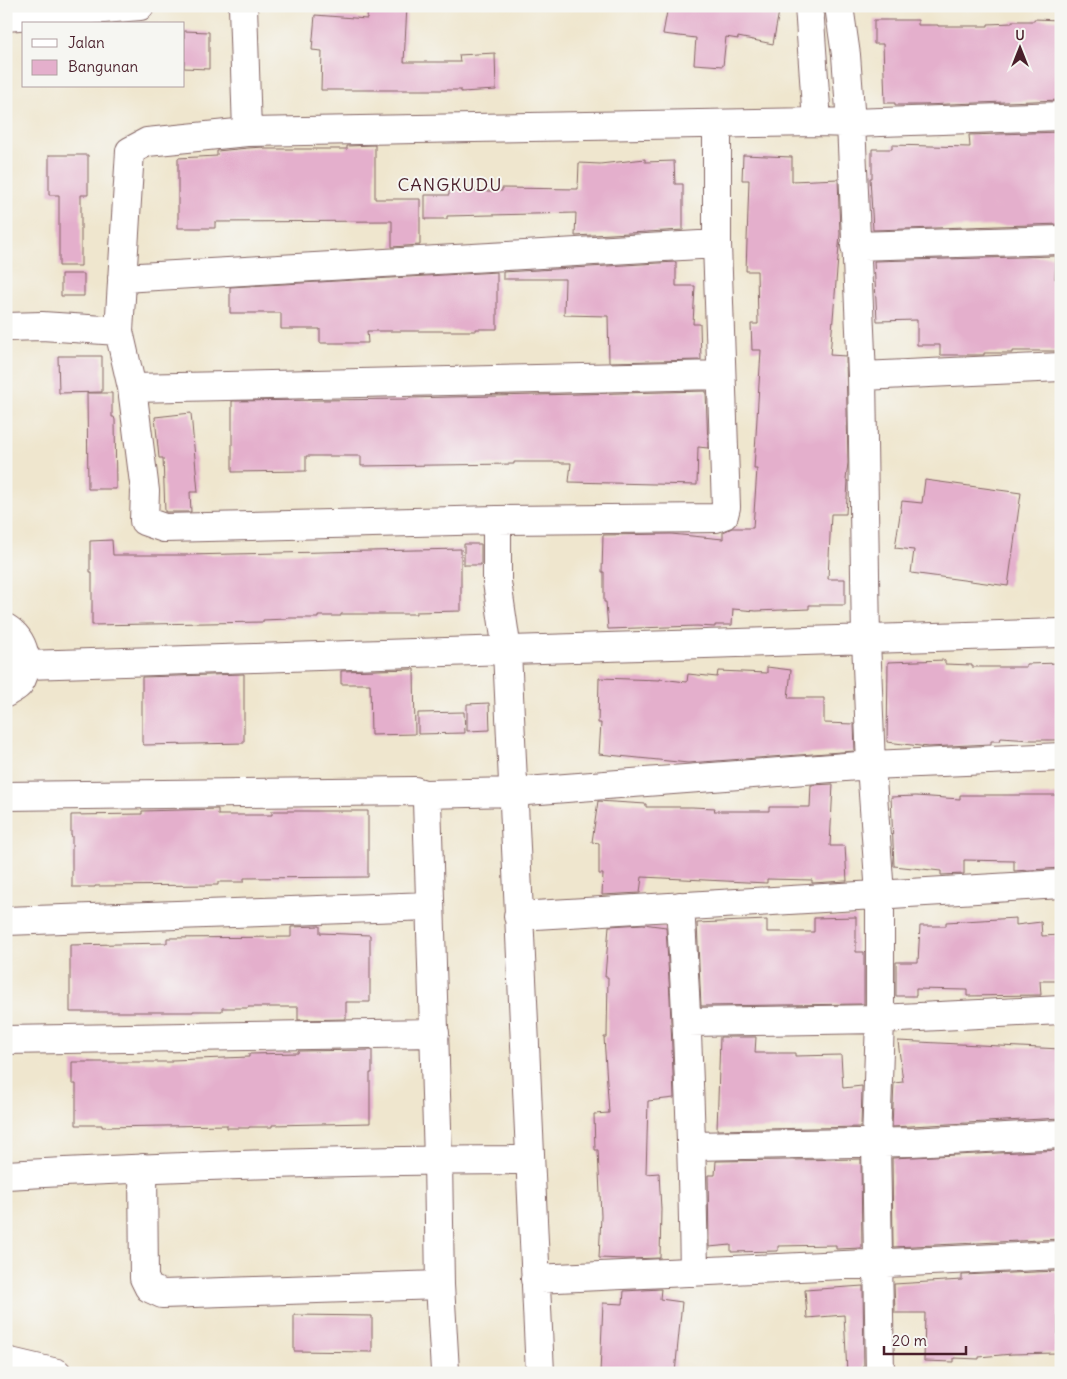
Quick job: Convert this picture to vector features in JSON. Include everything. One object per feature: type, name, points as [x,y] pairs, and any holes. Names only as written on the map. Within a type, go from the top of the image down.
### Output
[{"type":"street","points":[[243,6],[247,132]]},
{"type":"street","points":[[809,6],[817,122]]},
{"type":"street","points":[[840,6],[851,123],[862,376],[866,640],[871,766],[880,895],[880,1019],[876,1143],[880,1373]]},
{"type":"street","points":[[6,17],[125,7]]},
{"type":"street","points":[[717,124],[717,244],[726,507],[724,515],[716,518],[497,520],[164,528],[144,521],[145,491],[132,388],[119,331],[130,151],[148,142],[247,132],[817,122],[851,123],[1061,116]]},
{"type":"street","points":[[855,246],[1061,240]]},
{"type":"street","points":[[122,278],[717,244]]},
{"type":"street","points":[[6,327],[42,326],[119,331]]},
{"type":"street","points":[[862,376],[1061,367]]},
{"type":"street","points":[[132,388],[721,375]]},
{"type":"street","points":[[497,520],[497,582],[507,651],[540,1373]]},
{"type":"street","points":[[6,628],[23,645],[26,665],[19,684],[6,693]]},
{"type":"street","points":[[26,665],[1061,633]]},
{"type":"street","points":[[6,796],[415,790],[424,794],[513,792],[871,766],[1061,757]]},
{"type":"street","points":[[424,794],[427,801],[435,1033],[440,1285],[445,1371]]},
{"type":"street","points":[[518,916],[1061,884]]},
{"type":"street","points":[[6,921],[430,906]]},
{"type":"street","points":[[680,906],[688,1022],[694,1272]]},
{"type":"street","points":[[688,1022],[880,1019],[1061,1010]]},
{"type":"street","points":[[6,1040],[435,1033]]},
{"type":"street","points":[[692,1146],[876,1143],[1061,1134]]},
{"type":"street","points":[[6,1175],[143,1168],[438,1160],[530,1160]]},
{"type":"street","points":[[143,1168],[144,1278],[149,1288],[162,1294],[440,1285]]},
{"type":"street","points":[[535,1279],[1061,1255]]},
{"type":"street","points":[[6,1361],[56,1373]]},
{"type":"building","points":[[368,6],[407,6],[404,62],[460,62],[459,55],[495,53],[496,90],[461,92],[461,90],[321,90],[322,51],[312,50],[315,15],[367,19]]},
{"type":"building","points":[[668,6],[780,6],[773,44],[738,37],[738,39],[726,37],[723,66],[694,64],[696,38],[663,34]]},
{"type":"building","points":[[1034,19],[1061,20],[1061,100],[922,105],[885,103],[883,44],[874,44],[874,20],[918,20],[918,25],[988,26],[988,24],[1012,23],[1012,21],[1034,21]]},
{"type":"building","points":[[185,31],[209,32],[209,69],[185,68]]},
{"type":"building","points":[[1061,132],[1061,224],[873,230],[870,178],[872,178],[872,149],[892,149],[892,145],[970,147],[969,135]]},
{"type":"building","points":[[375,145],[375,199],[420,199],[420,245],[392,247],[392,221],[215,222],[215,228],[178,228],[178,158],[217,156],[217,151],[248,148],[347,149],[347,146]]},
{"type":"building","points":[[49,155],[88,155],[88,195],[81,195],[81,266],[59,266],[59,195],[49,195]]},
{"type":"building","points":[[743,155],[792,157],[792,181],[838,179],[840,234],[830,355],[846,356],[848,463],[846,480],[848,481],[846,514],[831,514],[828,579],[845,579],[845,605],[809,605],[809,609],[756,611],[733,609],[732,625],[715,625],[715,627],[608,629],[606,602],[604,602],[604,572],[602,572],[603,535],[671,534],[723,539],[723,532],[732,528],[753,528],[757,469],[754,469],[761,350],[752,350],[751,324],[758,324],[757,271],[746,271],[749,180],[742,180]]},
{"type":"building","points":[[645,159],[645,162],[674,161],[675,184],[683,184],[683,230],[575,236],[576,213],[447,216],[447,219],[425,219],[425,195],[449,195],[449,191],[502,191],[502,188],[578,189],[579,163],[600,164]]},
{"type":"building","points":[[1056,256],[1055,279],[1061,280],[1059,324],[1061,324],[1061,351],[1012,351],[1012,353],[984,353],[984,355],[940,355],[940,345],[917,345],[917,320],[877,321],[874,261]]},
{"type":"building","points":[[676,262],[676,286],[695,286],[693,324],[700,324],[701,360],[609,362],[608,316],[564,315],[565,279],[503,279],[503,272]]},
{"type":"building","points":[[497,272],[497,329],[476,329],[476,331],[367,331],[368,343],[320,343],[320,329],[281,329],[281,313],[230,313],[230,287]]},
{"type":"building","points":[[61,274],[84,274],[84,296],[61,296]]},
{"type":"building","points":[[58,356],[102,356],[102,392],[59,393]]},
{"type":"building","points":[[706,391],[708,448],[698,447],[697,485],[569,482],[571,463],[560,462],[361,466],[361,456],[306,456],[306,471],[232,472],[232,401],[409,399]]},
{"type":"building","points":[[87,393],[112,393],[112,417],[115,420],[116,489],[88,489]]},
{"type":"building","points":[[191,413],[198,492],[190,492],[191,512],[165,512],[163,458],[159,458],[155,417]]},
{"type":"building","points":[[925,480],[1021,493],[1008,586],[911,573],[914,550],[895,548],[902,501],[922,503]]},
{"type":"building","points":[[112,540],[113,555],[461,549],[461,611],[416,612],[416,614],[341,614],[341,616],[318,616],[318,618],[263,620],[263,622],[92,625],[90,541]]},
{"type":"building","points":[[464,544],[481,544],[481,565],[464,565]]},
{"type":"building","points":[[945,660],[945,664],[972,665],[972,667],[1026,667],[1026,664],[1061,663],[1061,740],[1001,738],[1000,741],[991,741],[991,744],[928,747],[887,742],[888,662]]},
{"type":"building","points":[[767,667],[791,670],[788,698],[824,698],[824,723],[854,724],[855,751],[688,763],[599,754],[601,723],[598,723],[599,678],[660,679],[687,682],[688,674],[717,677],[718,671],[767,673]]},
{"type":"building","points":[[414,669],[415,734],[371,735],[370,684],[341,684],[341,671]]},
{"type":"building","points":[[244,674],[244,743],[144,745],[142,742],[142,677]]},
{"type":"building","points":[[489,703],[490,730],[467,731],[467,704]]},
{"type":"building","points":[[464,712],[465,733],[418,734],[418,713]]},
{"type":"building","points":[[833,784],[830,846],[845,846],[847,881],[812,883],[812,880],[767,879],[767,883],[642,877],[640,893],[602,895],[603,874],[599,874],[599,843],[592,842],[598,801],[646,804],[646,807],[715,808],[714,811],[769,811],[769,807],[810,807],[811,785]]},
{"type":"building","points":[[960,795],[1061,795],[1061,868],[1014,871],[1014,861],[964,860],[964,874],[941,875],[941,871],[894,866],[891,797],[916,796],[960,799]]},
{"type":"building","points":[[218,809],[218,815],[272,815],[272,811],[368,811],[368,877],[244,878],[244,882],[218,882],[218,885],[72,887],[71,815],[142,814],[142,811]]},
{"type":"building","points":[[856,917],[856,952],[864,952],[864,1004],[701,1006],[697,923],[767,920],[767,932],[814,932],[814,918]]},
{"type":"building","points":[[1016,918],[1016,925],[1041,922],[1042,936],[1061,935],[1061,981],[1040,981],[1041,995],[967,996],[967,990],[916,989],[916,996],[896,996],[896,962],[918,962],[920,926],[946,926],[946,922]]},
{"type":"building","points":[[643,924],[666,927],[670,998],[674,1098],[648,1101],[646,1174],[659,1173],[661,1209],[660,1258],[599,1258],[601,1216],[598,1150],[595,1150],[594,1114],[609,1113],[604,1037],[607,1037],[608,977],[605,977],[609,926]]},
{"type":"building","points":[[320,926],[320,933],[370,935],[370,1002],[346,1002],[346,1019],[298,1020],[298,1007],[222,1008],[222,1011],[193,1012],[70,1012],[70,945],[167,943],[167,938],[291,937],[291,927]]},
{"type":"building","points":[[720,1037],[756,1037],[755,1053],[795,1053],[795,1056],[841,1055],[843,1088],[862,1086],[861,1127],[717,1130]]},
{"type":"building","points":[[898,1041],[1061,1049],[1061,1118],[892,1127],[894,1083],[903,1082]]},
{"type":"building","points":[[372,1050],[370,1123],[272,1125],[272,1127],[249,1128],[227,1128],[227,1125],[102,1127],[102,1125],[76,1125],[76,1084],[72,1084],[72,1062],[172,1062],[172,1060],[249,1057],[249,1054],[298,1053],[298,1051]]},
{"type":"building","points":[[1061,1150],[1061,1239],[893,1247],[892,1158]]},
{"type":"building","points":[[861,1159],[862,1248],[836,1249],[836,1245],[778,1246],[778,1251],[731,1252],[731,1245],[709,1247],[708,1175],[715,1175],[716,1161]]},
{"type":"building","points":[[1059,1271],[1057,1353],[1012,1354],[979,1357],[979,1359],[954,1358],[954,1362],[924,1361],[925,1313],[895,1313],[894,1284],[962,1280],[962,1275]]},
{"type":"building","points":[[863,1286],[864,1373],[847,1373],[844,1315],[807,1318],[805,1290]]},
{"type":"building","points":[[661,1289],[660,1299],[682,1302],[675,1373],[600,1373],[603,1303],[623,1304],[624,1291]]},
{"type":"building","points":[[294,1315],[372,1316],[372,1352],[294,1351]]},
{"type":"district","name":"CANGKUDU","points":[[450,185]]}]
